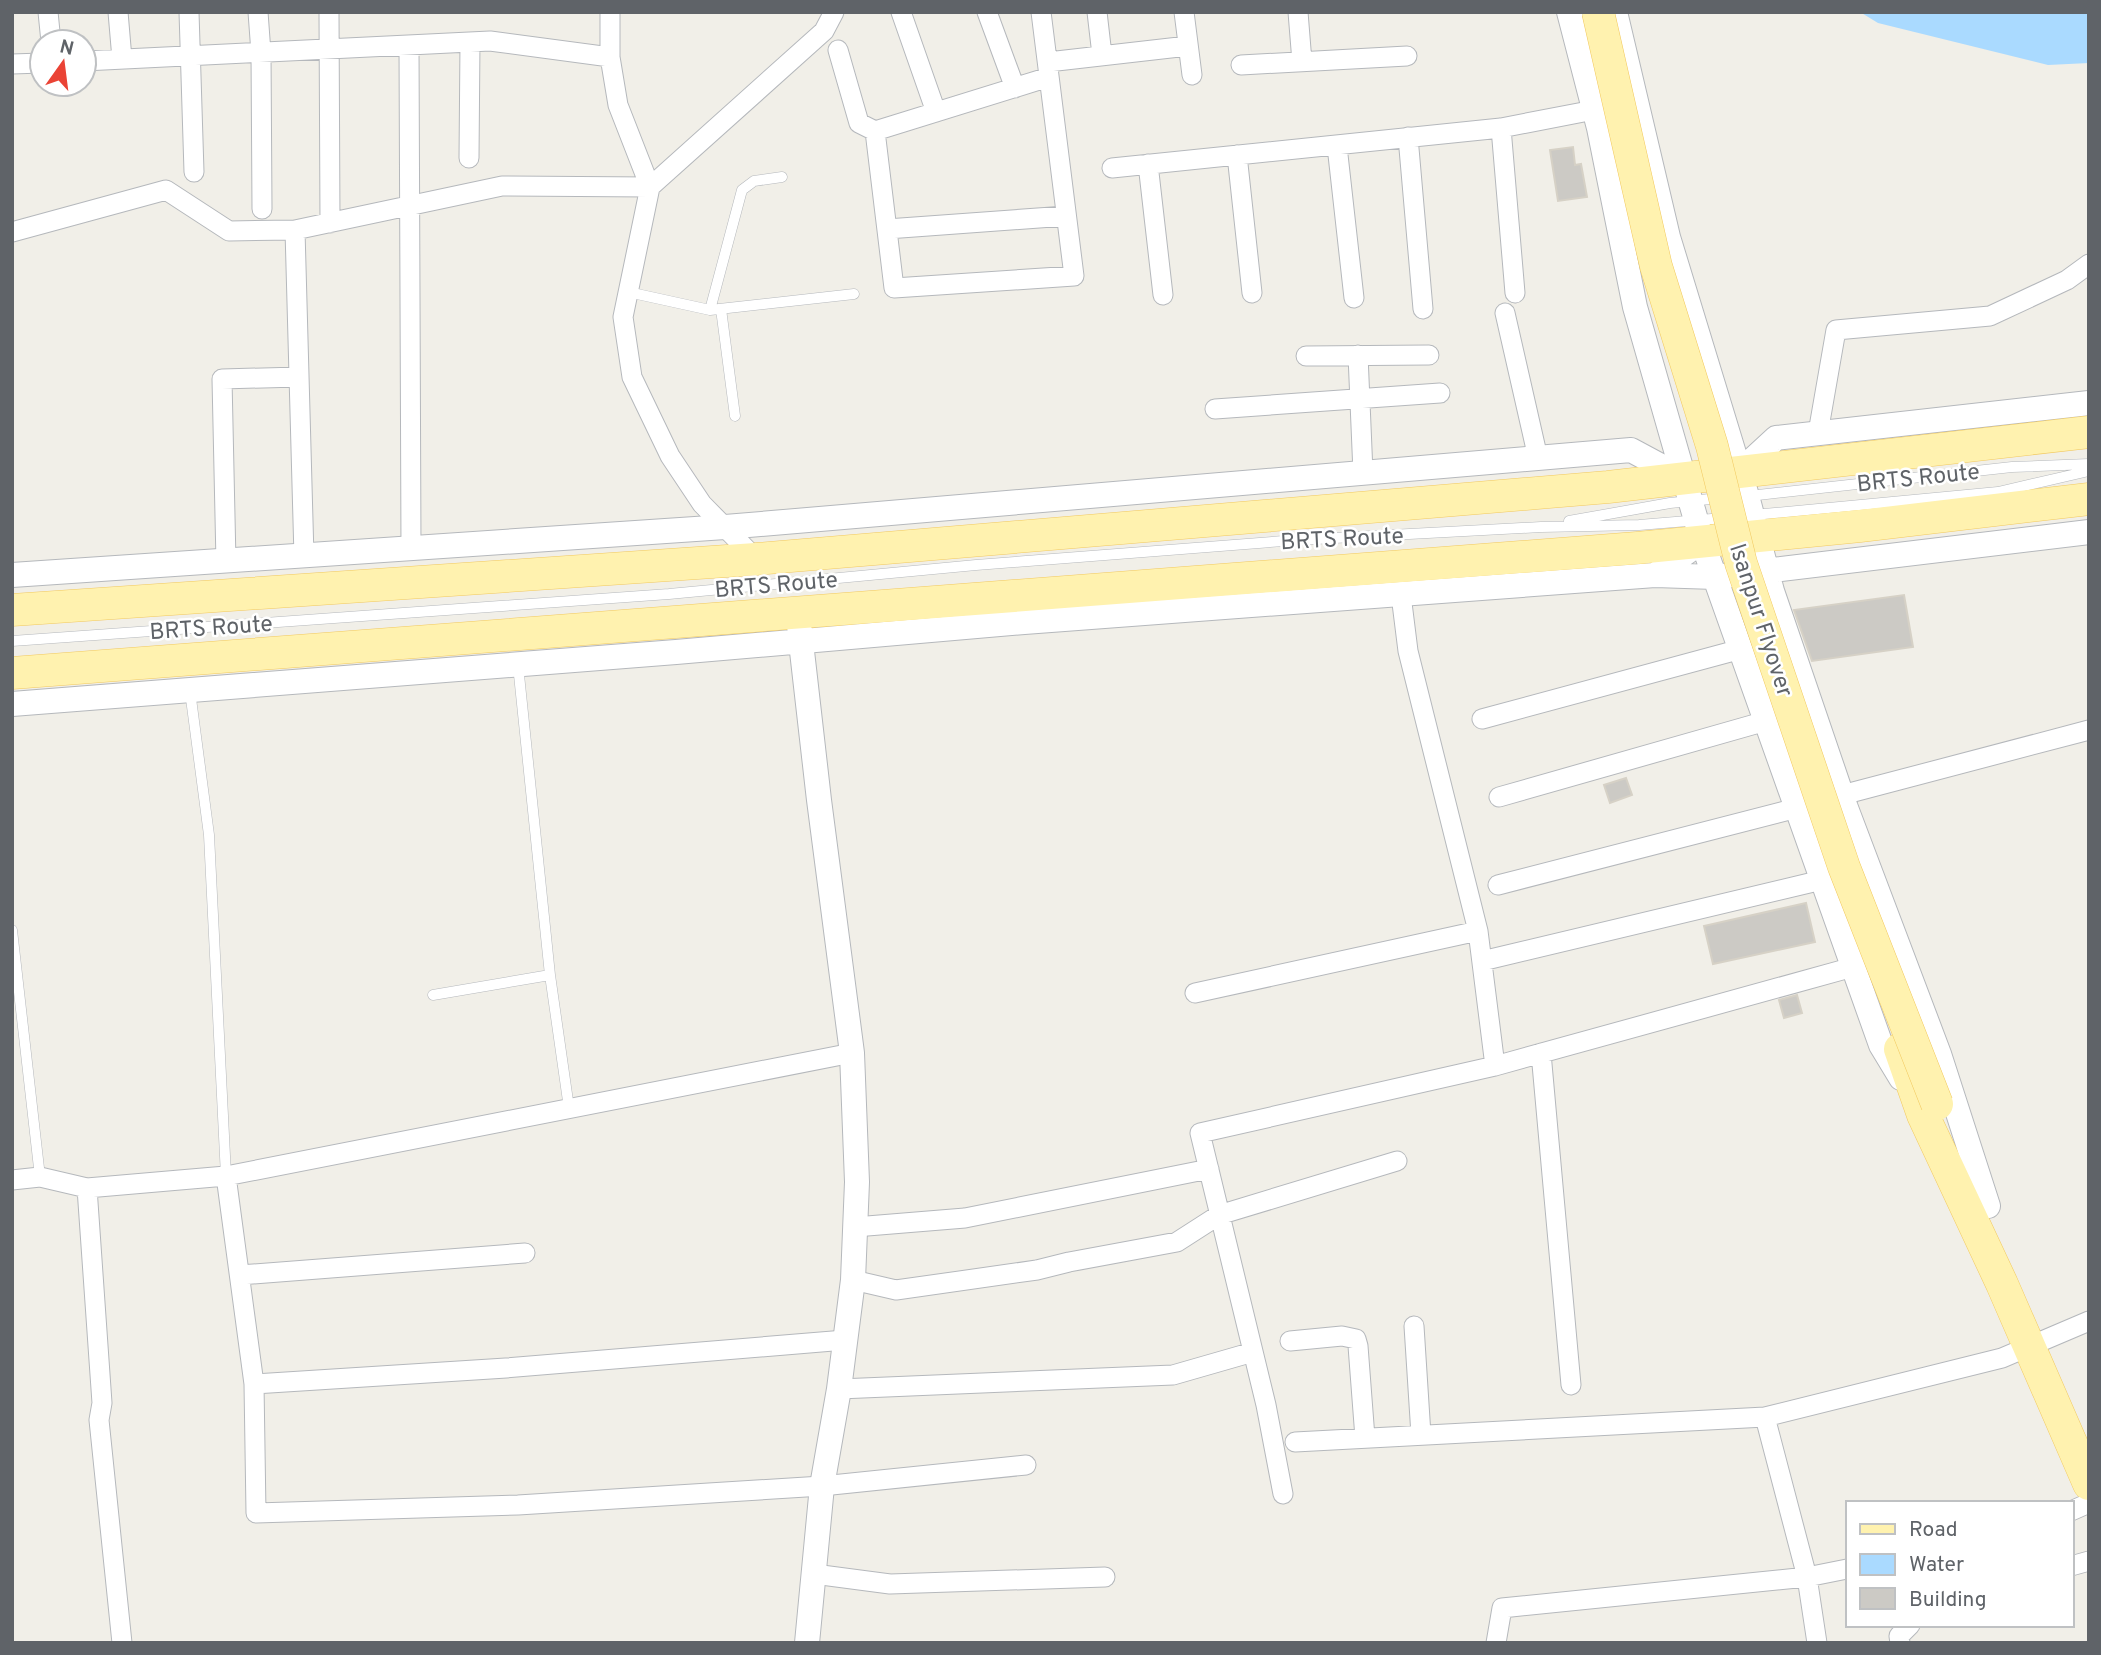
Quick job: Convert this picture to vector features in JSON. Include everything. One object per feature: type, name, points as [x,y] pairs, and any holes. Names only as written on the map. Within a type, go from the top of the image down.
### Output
[{"type":"main road","name":"Isanpur Flyover","points":[[1586,12],[1645,269],[1700,450],[1729,566],[1833,871],[1890,1022],[1930,1109],[1988,1206],[2037,1342]]},
{"type":"main road","name":"Isanpur Flyover","points":[[1598,12],[1656,266],[1712,446],[1741,563],[1844,867],[1930,1109]]},
{"type":"main road","points":[[12,610],[756,559],[1581,490],[1694,510],[1748,505],[2089,432]]},
{"type":"main road","points":[[12,673],[799,627],[1748,505],[2089,499]]},
{"type":"main road","points":[[1930,1109],[2037,1342],[2089,1439]]},
{"type":"main road","points":[[2037,1342],[2089,1484]]},
{"type":"street","points":[[118,12],[122,59]]},
{"type":"street","points":[[189,12],[194,172]]},
{"type":"street","points":[[258,12],[261,53],[262,209]]},
{"type":"street","points":[[329,12],[330,223]]},
{"type":"street","points":[[610,12],[610,57],[618,105],[650,187],[623,317],[632,377],[670,456],[702,504],[756,559]]},
{"type":"street","points":[[12,232],[166,190],[229,231],[295,230],[502,186],[650,187],[824,31],[834,12]]},
{"type":"street","points":[[901,12],[936,112]]},
{"type":"street","points":[[987,12],[1015,88]]},
{"type":"street","points":[[875,131],[894,288],[1074,276],[1041,12]]},
{"type":"street","points":[[1097,12],[1102,55]]},
{"type":"street","points":[[1184,12],[1192,75]]},
{"type":"street","points":[[1298,12],[1302,62]]},
{"type":"street","points":[[1569,12],[1594,110],[1635,307],[1714,577],[1881,1045],[1930,1109]]},
{"type":"street","points":[[1615,12],[1668,237],[1766,570],[1842,795],[1939,1054],[1988,1206]]},
{"type":"street","points":[[98,60],[490,41],[610,57]]},
{"type":"street","points":[[469,159],[470,42]]},
{"type":"street","points":[[409,45],[411,549]]},
{"type":"street","points":[[838,50],[859,123],[875,131],[1015,88],[1049,69],[1102,55],[1188,46]]},
{"type":"street","points":[[1241,65],[1406,56]]},
{"type":"street","points":[[1112,168],[1501,128],[1594,110]]},
{"type":"street","points":[[1501,128],[1515,293]]},
{"type":"street","points":[[1408,137],[1423,309]]},
{"type":"street","points":[[1337,146],[1354,298]]},
{"type":"street","points":[[1237,155],[1252,293]]},
{"type":"street","points":[[1148,164],[1163,295]]},
{"type":"street","points":[[887,229],[1066,216]]},
{"type":"street","points":[[295,230],[304,557]]},
{"type":"street","points":[[1818,433],[1836,330],[1990,316],[2067,280],[2089,264]]},
{"type":"street","points":[[1505,313],[1538,458]]},
{"type":"street","points":[[1358,355],[1363,473]]},
{"type":"street","points":[[1306,356],[1429,355]]},
{"type":"street","points":[[226,562],[222,379],[299,377]]},
{"type":"street","points":[[1215,409],[1440,393]]},
{"type":"street","points":[[12,575],[725,527],[1776,438],[2089,402]]},
{"type":"street","points":[[1748,505],[1776,438]]},
{"type":"street","points":[[1630,450],[1694,510]]},
{"type":"street","points":[[962,507],[968,541]]},
{"type":"street","points":[[1655,575],[1694,510]]},
{"type":"street","points":[[12,704],[517,664],[799,627],[1024,622],[1655,575],[1714,577],[2089,533]]},
{"type":"street","points":[[592,536],[594,570]]},
{"type":"street","points":[[1401,595],[1408,651],[1478,931],[1495,1066]]},
{"type":"street","points":[[799,627],[852,1053],[857,1182],[853,1280],[839,1389],[821,1486],[807,1643]]},
{"type":"street","points":[[1482,719],[1741,649]]},
{"type":"street","points":[[1499,797],[1766,721]]},
{"type":"street","points":[[1842,795],[2087,734]]},
{"type":"street","points":[[1498,885],[1797,808]]},
{"type":"street","points":[[1482,961],[1822,880]]},
{"type":"street","points":[[1195,993],[1478,931]]},
{"type":"street","points":[[1283,1494],[1253,1352],[1199,1133],[1495,1066],[1853,967]]},
{"type":"street","points":[[12,1180],[40,1177],[86,1188],[226,1176],[852,1053]]},
{"type":"street","points":[[1541,1053],[1571,1385]]},
{"type":"street","points":[[853,1280],[896,1290],[1037,1270],[1177,1242],[1219,1214],[1397,1161]]},
{"type":"street","points":[[855,1227],[965,1218],[1209,1169]]},
{"type":"street","points":[[226,1176],[254,1384],[256,1513],[518,1505],[821,1486],[1026,1465]]},
{"type":"street","points":[[86,1188],[102,1403],[99,1420],[122,1643]]},
{"type":"street","points":[[240,1275],[525,1253]]},
{"type":"street","points":[[1295,1442],[1765,1417],[2002,1358],[2089,1321]]},
{"type":"street","points":[[1413,1326],[1421,1435]]},
{"type":"street","points":[[1290,1341],[1342,1336],[1356,1339],[1365,1438]]},
{"type":"street","points":[[254,1384],[506,1368],[845,1340]]},
{"type":"street","points":[[839,1389],[1174,1375],[1253,1352]]},
{"type":"street","points":[[1765,1417],[1807,1577],[1817,1643]]},
{"type":"street","points":[[2073,1510],[2089,1503]]},
{"type":"street","points":[[1496,1643],[1502,1608],[1807,1577],[1846,1569]]},
{"type":"street","points":[[814,1574],[890,1584],[1105,1577]]},
{"type":"street","points":[[1900,1643],[1899,1636],[1908,1627]]},
{"type":"lane","points":[[735,416],[716,309],[742,190],[754,181],[782,177]]},
{"type":"lane","points":[[628,292],[716,309],[854,294]]},
{"type":"lane","name":"BRTS Route","points":[[1748,505],[2012,467],[2089,464]]},
{"type":"lane","name":"BRTS Route","points":[[1748,505],[1998,492],[2089,471]]},
{"type":"lane","name":"BRTS Route","points":[[12,641],[669,594],[976,565],[1297,540],[1541,527],[1639,525],[1694,510]]},
{"type":"lane","name":"BRTS Route","points":[[1541,527],[1694,510]]},
{"type":"lane","points":[[517,664],[550,975],[569,1108]]},
{"type":"lane","points":[[190,689],[209,835],[226,1176]]},
{"type":"lane","points":[[12,930],[40,1177]]},
{"type":"lane","points":[[433,995],[550,975]]},
{"type":"water","points":[[1860,12],[2089,12],[2089,63],[2048,65],[1878,23]]},
{"type":"building","points":[[1573,147],[1575,165],[1581,164],[1587,197],[1558,201],[1550,150]]},
{"type":"building","points":[[1904,595],[1913,647],[1812,661],[1794,610]]},
{"type":"building","points":[[1626,778],[1632,795],[1610,803],[1604,785]]},
{"type":"building","points":[[1806,903],[1815,942],[1713,964],[1704,926]]},
{"type":"building","points":[[1797,995],[1802,1013],[1784,1018],[1779,1000]]}]
